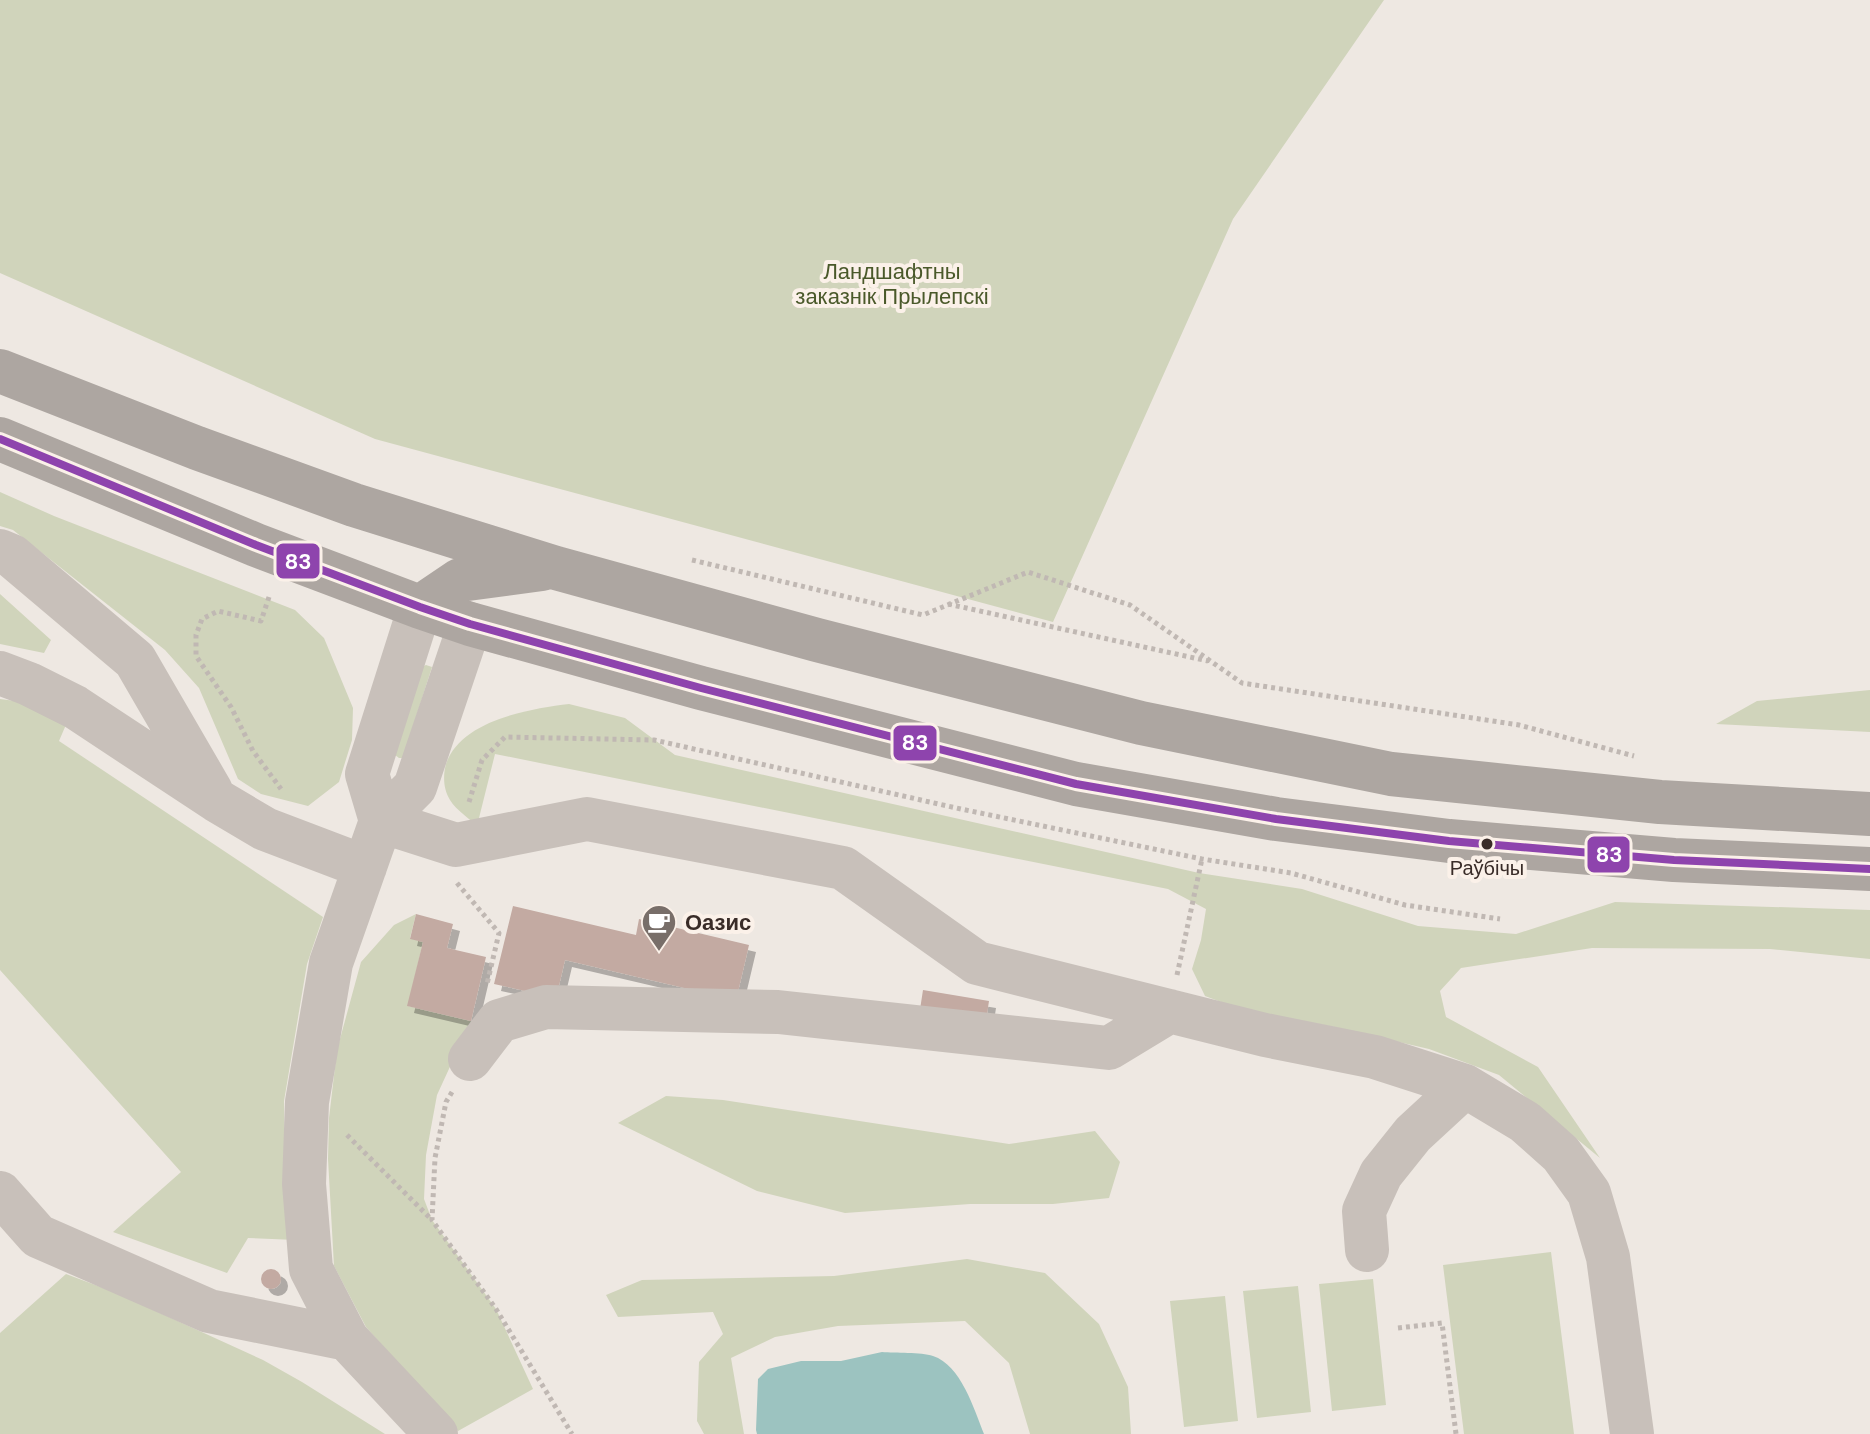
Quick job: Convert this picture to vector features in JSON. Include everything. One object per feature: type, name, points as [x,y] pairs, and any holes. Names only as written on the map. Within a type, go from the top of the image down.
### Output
[{"type":"highway","points":[[0,371],[354,505],[556,568],[817,640],[1141,723],[1391,774],[1660,802],[1870,814]]},
{"type":"highway","points":[[0,439],[256,545],[470,624],[701,688],[1076,784],[1276,819],[1449,841],[1674,860],[1870,869]]},
{"type":"highway","points":[[395,517],[460,580],[470,624]]},
{"type":"highway","points":[[420,607],[460,580],[556,568]]},
{"type":"street","points":[[0,551],[12,556],[135,660],[216,800]]},
{"type":"street","points":[[420,607],[367,774],[381,821],[455,863],[587,819],[843,868],[977,963],[1265,1035],[1375,1057],[1465,1086],[1525,1122],[1561,1154],[1589,1193],[1608,1257],[1632,1434]]},
{"type":"street","points":[[436,1434],[347,1339],[311,1269],[304,1184],[307,1102],[331,963],[381,821],[415,787],[470,624]]},
{"type":"street","points":[[0,673],[75,707],[265,829],[365,867]]},
{"type":"street","points":[[470,1059],[499,1021],[546,1007],[778,1012],[1109,1048],[1170,1011]]},
{"type":"street","points":[[1367,1250],[1364,1211],[1381,1174],[1413,1134],[1465,1086]]},
{"type":"street","points":[[0,1193],[38,1236],[209,1311],[347,1339]]},
{"type":"path","points":[[683,558],[923,615],[1028,572],[1130,605],[1242,683],[1519,725],[1639,758]]},
{"type":"path","points":[[269,597],[261,621],[218,611],[202,619],[196,635],[196,656],[231,707],[253,751],[281,789]]},
{"type":"path","points":[[948,604],[1212,663]]},
{"type":"path","points":[[486,989],[499,933],[455,863],[482,760],[505,737],[654,740],[961,809],[1202,859],[1291,873],[1405,905],[1500,919]]},
{"type":"path","points":[[1187,929],[1202,859]]},
{"type":"path","points":[[432,1220],[435,1158],[446,1102],[470,1059]]},
{"type":"path","points":[[339,1128],[432,1220],[496,1309],[572,1434]]},
{"type":"path","points":[[1398,1328],[1442,1323],[1456,1434]]},
{"type":"green space","name":"Ландшафтны заказнік Прылепскі","points":[[0,0],[1384,0],[1233,219],[1053,622],[375,439],[0,273]]},
{"type":"green space","points":[[0,492],[295,610],[324,638],[353,708],[352,740],[339,782],[308,806],[261,794],[238,779],[199,688],[165,650],[13,530],[0,526]]},
{"type":"green space","points":[[0,594],[51,640],[44,653],[0,644]]},
{"type":"green space","points":[[426,665],[432,667],[403,758],[399,758],[395,755],[419,668]]},
{"type":"green space","points":[[1870,690],[1870,732],[1716,724],[1757,701]]},
{"type":"green space","points":[[0,699],[23,702],[68,720],[59,741],[323,917],[307,964],[284,1101],[285,1174],[296,1240],[248,1238],[227,1273],[113,1232],[181,1172],[0,970]]},
{"type":"green space","points":[[569,704],[625,718],[675,755],[1199,873],[1302,889],[1418,926],[1516,934],[1615,902],[1870,910],[1870,959],[1770,949],[1592,948],[1461,968],[1440,991],[1446,1017],[1538,1067],[1600,1158],[1499,1075],[1429,1049],[1237,1008],[1205,996],[1192,969],[1206,909],[1168,889],[495,754],[477,826],[456,807],[446,791],[445,768],[454,749],[466,737],[498,719]]},
{"type":"green space","points":[[416,914],[410,938],[423,942],[408,1006],[471,1021],[437,1095],[426,1155],[424,1199],[432,1220],[496,1309],[533,1389],[458,1431],[366,1327],[334,1266],[328,1159],[337,1050],[361,962],[394,925]]},
{"type":"green space","points":[[666,1096],[723,1100],[1009,1144],[1095,1131],[1120,1162],[1109,1198],[1053,1204],[970,1204],[845,1213],[757,1191],[618,1123]]},
{"type":"green space","points":[[1551,1252],[1574,1434],[1464,1434],[1443,1265]]},
{"type":"green space","points":[[967,1259],[1045,1273],[1099,1324],[1128,1387],[1131,1434],[1030,1434],[1009,1363],[965,1321],[838,1326],[775,1337],[731,1358],[744,1434],[704,1434],[697,1421],[699,1362],[723,1334],[713,1312],[618,1317],[606,1295],[642,1280],[834,1276]]},
{"type":"green space","points":[[66,1274],[114,1292],[263,1360],[385,1434],[0,1434],[0,1333]]},
{"type":"green space","points":[[1373,1279],[1386,1405],[1332,1411],[1319,1284]]},
{"type":"green space","points":[[1298,1286],[1311,1412],[1257,1418],[1243,1291]]},
{"type":"green space","points":[[1225,1296],[1238,1421],[1184,1427],[1170,1301]]},
{"type":"water","points":[[882,1352],[915,1353],[943,1361],[959,1378],[984,1434],[757,1434],[758,1379],[768,1369],[801,1361],[841,1361]]},
{"type":"building","points":[[513,906],[636,935],[639,919],[749,945],[736,1000],[565,960],[556,998],[494,984]]},
{"type":"building","points":[[416,914],[453,924],[447,948],[486,957],[471,1021],[407,1006],[423,942],[410,939]]},
{"type":"building","points":[[923,990],[989,1001],[985,1027],[919,1016]]},
{"type":"building","points":[[267,1269],[275,1269],[281,1279],[275,1289],[267,1289],[261,1283],[261,1275]]},
{"type":"transit line","name":"83","points":[[0,439],[256,545],[470,624],[701,688],[1076,784],[1276,819],[1449,841],[1674,860],[1870,869]]},
{"type":"place","name":"Раўбічы","points":[[1487,844]]},
{"type":"place","name":"Оазис","points":[[659,953]]}]
